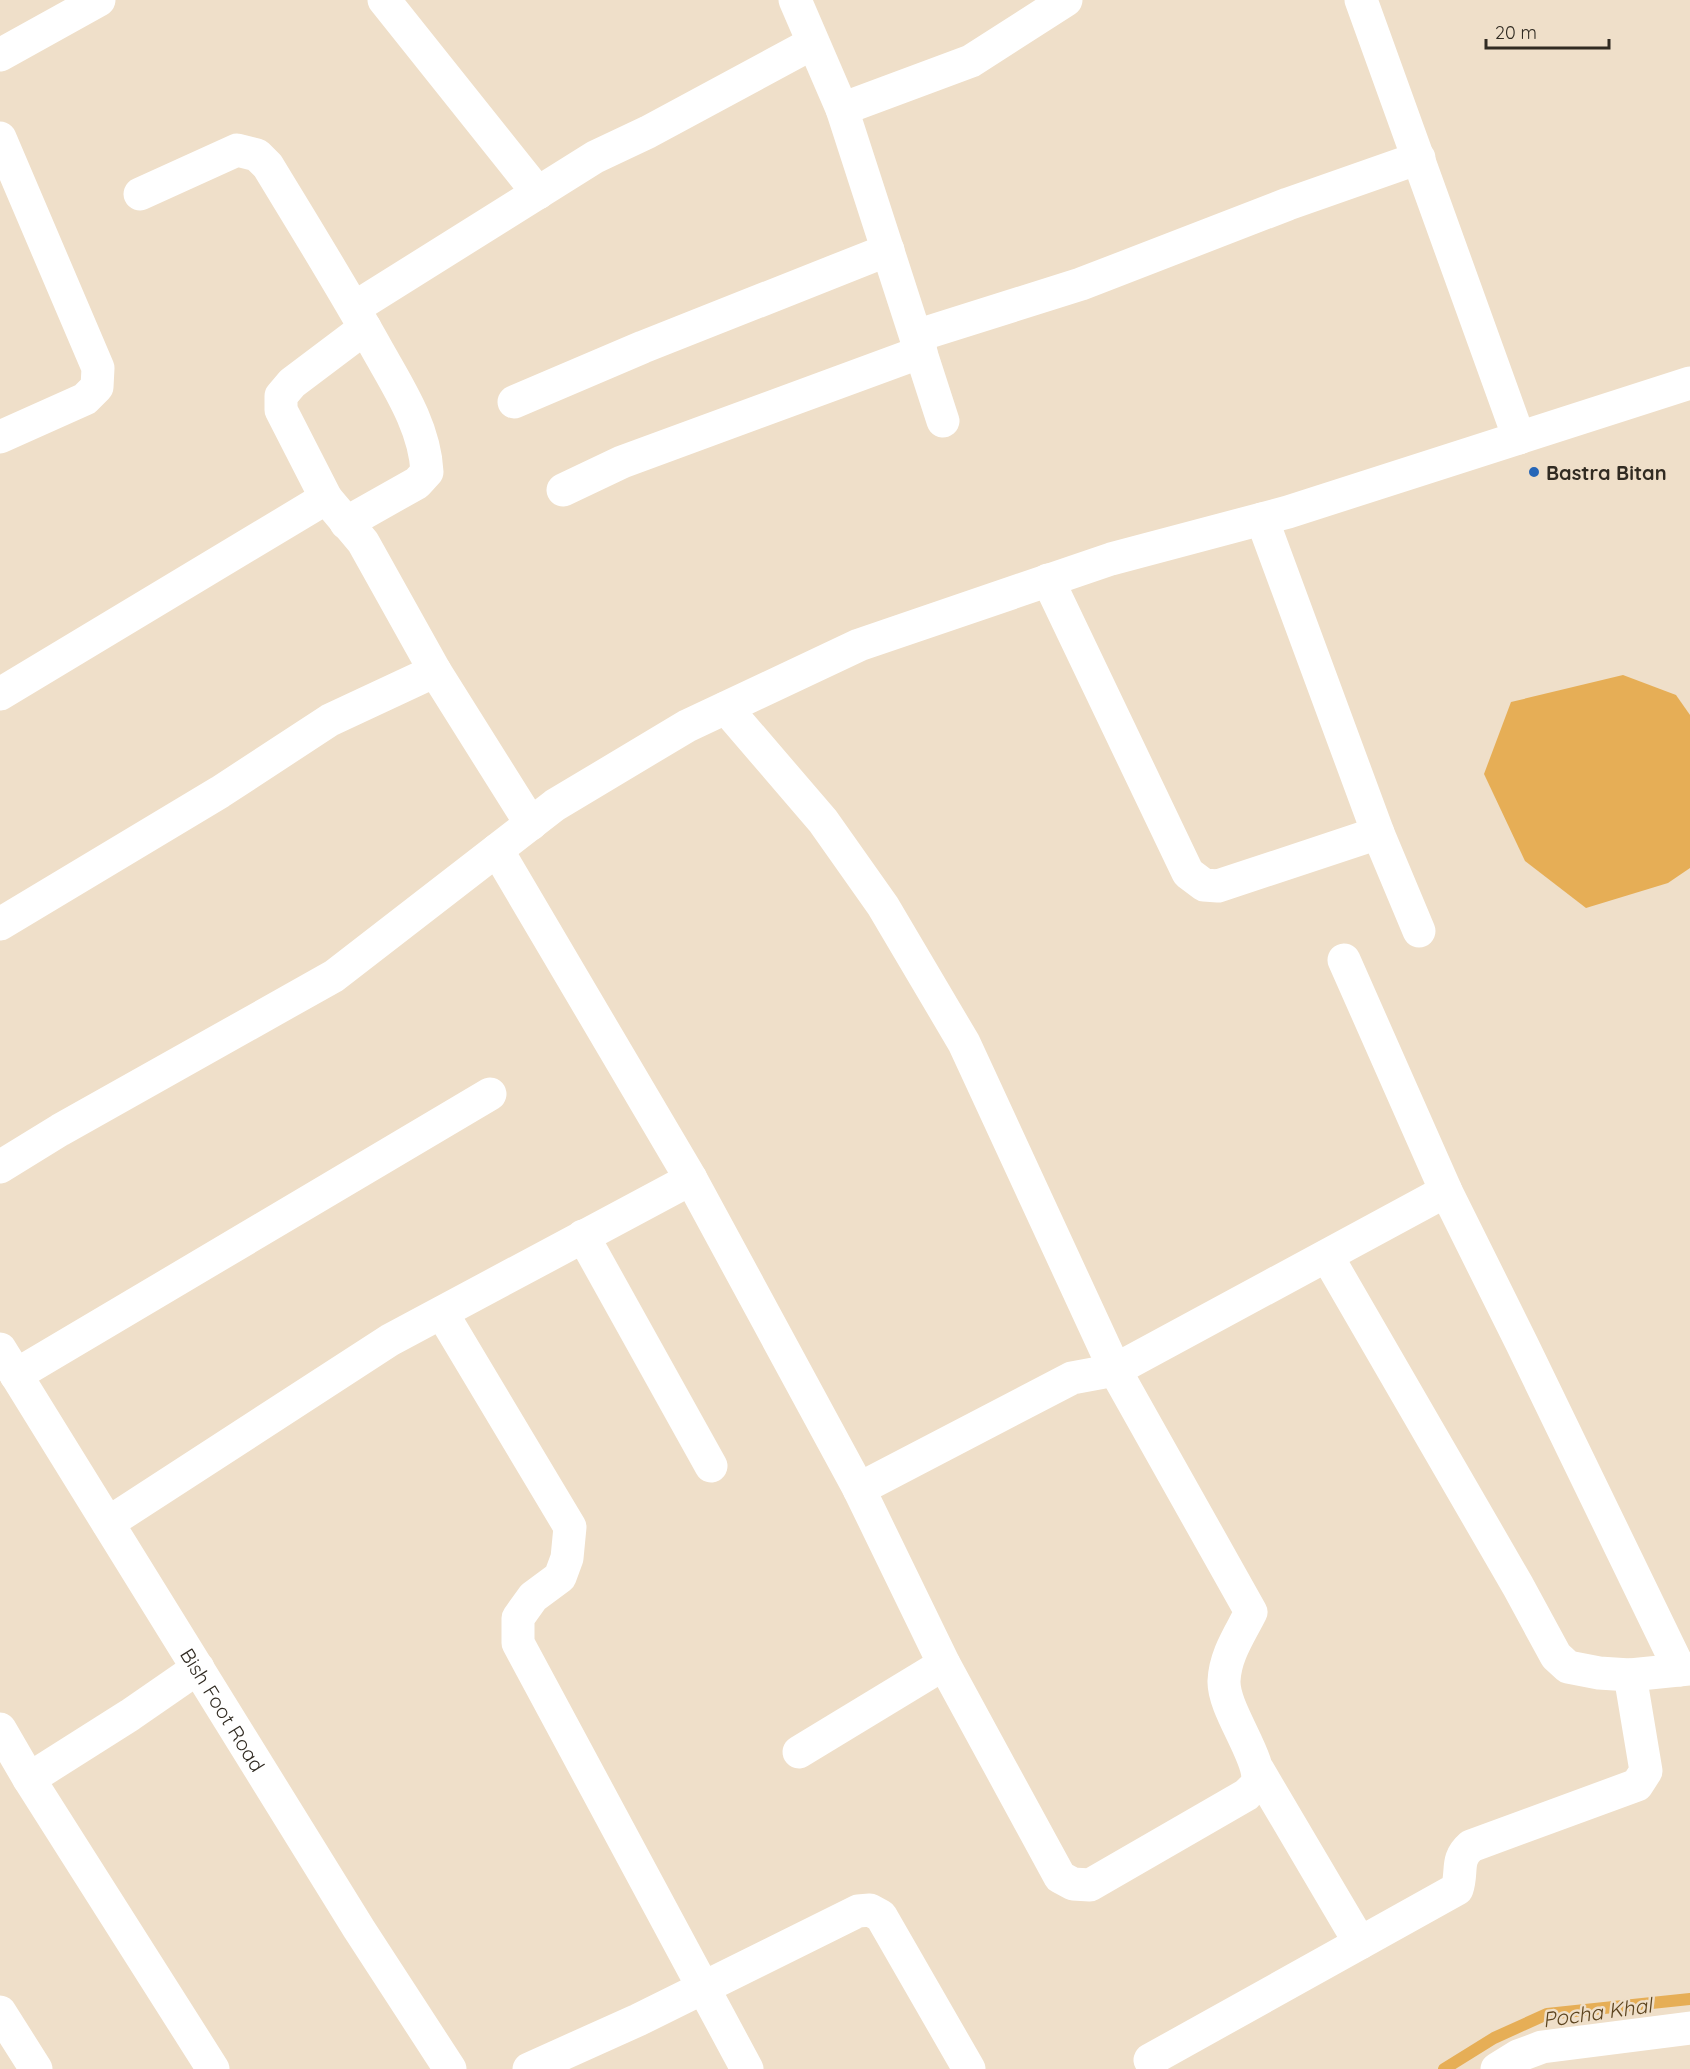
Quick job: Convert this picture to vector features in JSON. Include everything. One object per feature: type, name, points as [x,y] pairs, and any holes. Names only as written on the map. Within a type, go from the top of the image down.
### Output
[{"type":"street","points":[[0,55],[99,0]]},
{"type":"street","points":[[384,0],[538,193]]},
{"type":"street","points":[[795,0],[842,109],[943,422]]},
{"type":"street","points":[[842,109],[971,61],[1066,0]]},
{"type":"street","points":[[1361,0],[1519,438]]},
{"type":"street","points":[[531,824],[435,671],[363,542],[336,511],[281,410],[281,396],[360,318],[538,193],[595,157],[648,132],[813,43]]},
{"type":"street","points":[[0,138],[98,368],[97,387],[86,399],[0,437]]},
{"type":"street","points":[[0,694],[336,511],[417,483],[427,472],[426,452],[407,404],[360,318],[268,166],[257,155],[237,150],[140,194]]},
{"type":"street","points":[[563,490],[622,462],[918,344],[1288,204],[1419,158]]},
{"type":"street","points":[[514,402],[643,347],[888,250]]},
{"type":"street","points":[[0,1167],[60,1130],[334,976],[555,805],[687,726],[859,645],[1111,559],[1263,519],[1690,383]]},
{"type":"street","points":[[1263,519],[1378,833],[1419,931]]},
{"type":"street","points":[[1048,580],[1188,873],[1204,885],[1218,886],[1378,833]]},
{"type":"street","points":[[0,924],[220,792],[330,720],[435,671]]},
{"type":"street","points":[[726,708],[823,821],[883,906],[958,1033],[1115,1370],[1251,1612],[1227,1660],[1224,1682],[1226,1701],[1258,1770],[1360,1943]]},
{"type":"street","points":[[497,850],[691,1179],[859,1489],[944,1664],[1060,1877],[1072,1884],[1090,1885],[1246,1795],[1256,1785],[1258,1770]]},
{"type":"street","points":[[1327,1256],[1518,1586],[1556,1656],[1568,1667],[1599,1673],[1630,1675],[1685,1669],[1446,1191],[1344,960]]},
{"type":"street","points":[[8,1362],[490,1094]]},
{"type":"street","points":[[108,1523],[390,1340],[691,1179]]},
{"type":"street","points":[[859,1489],[1072,1378],[1115,1370],[1446,1191]]},
{"type":"street","points":[[583,1236],[711,1466]]},
{"type":"street","points":[[442,1313],[570,1527],[567,1558],[560,1577],[533,1597],[518,1618],[519,1643],[747,2069]]},
{"type":"street","name":"Bish Foot Road","points":[[8,1362],[442,2066]]},
{"type":"street","points":[[799,1752],[944,1664]]},
{"type":"street","points":[[29,1779],[130,1715],[198,1668]]},
{"type":"street","points":[[1150,2060],[1457,1889],[1460,1880],[1460,1859],[1471,1845],[1637,1785],[1646,1771],[1630,1675]]},
{"type":"street","points":[[0,1729],[29,1779],[213,2069]]},
{"type":"street","points":[[529,2069],[703,1988],[858,1911],[870,1911],[881,1916],[969,2069]]},
{"type":"street","points":[[0,2012],[36,2069]]},
{"type":"street","points":[[1497,2069],[1518,2056],[1542,2047],[1581,2056],[1690,2028]]},
{"type":"shaded area","points":[[1623,675],[1676,695],[1690,715],[1690,868],[1668,883],[1586,908],[1525,861],[1484,774],[1511,702]]},
{"type":"waterway","name":"Pocha Khal","points":[[1444,2069],[1494,2038],[1547,2014],[1690,1999]]},
{"type":"place","name":"Bastra Bitan","points":[[1534,472]]}]
